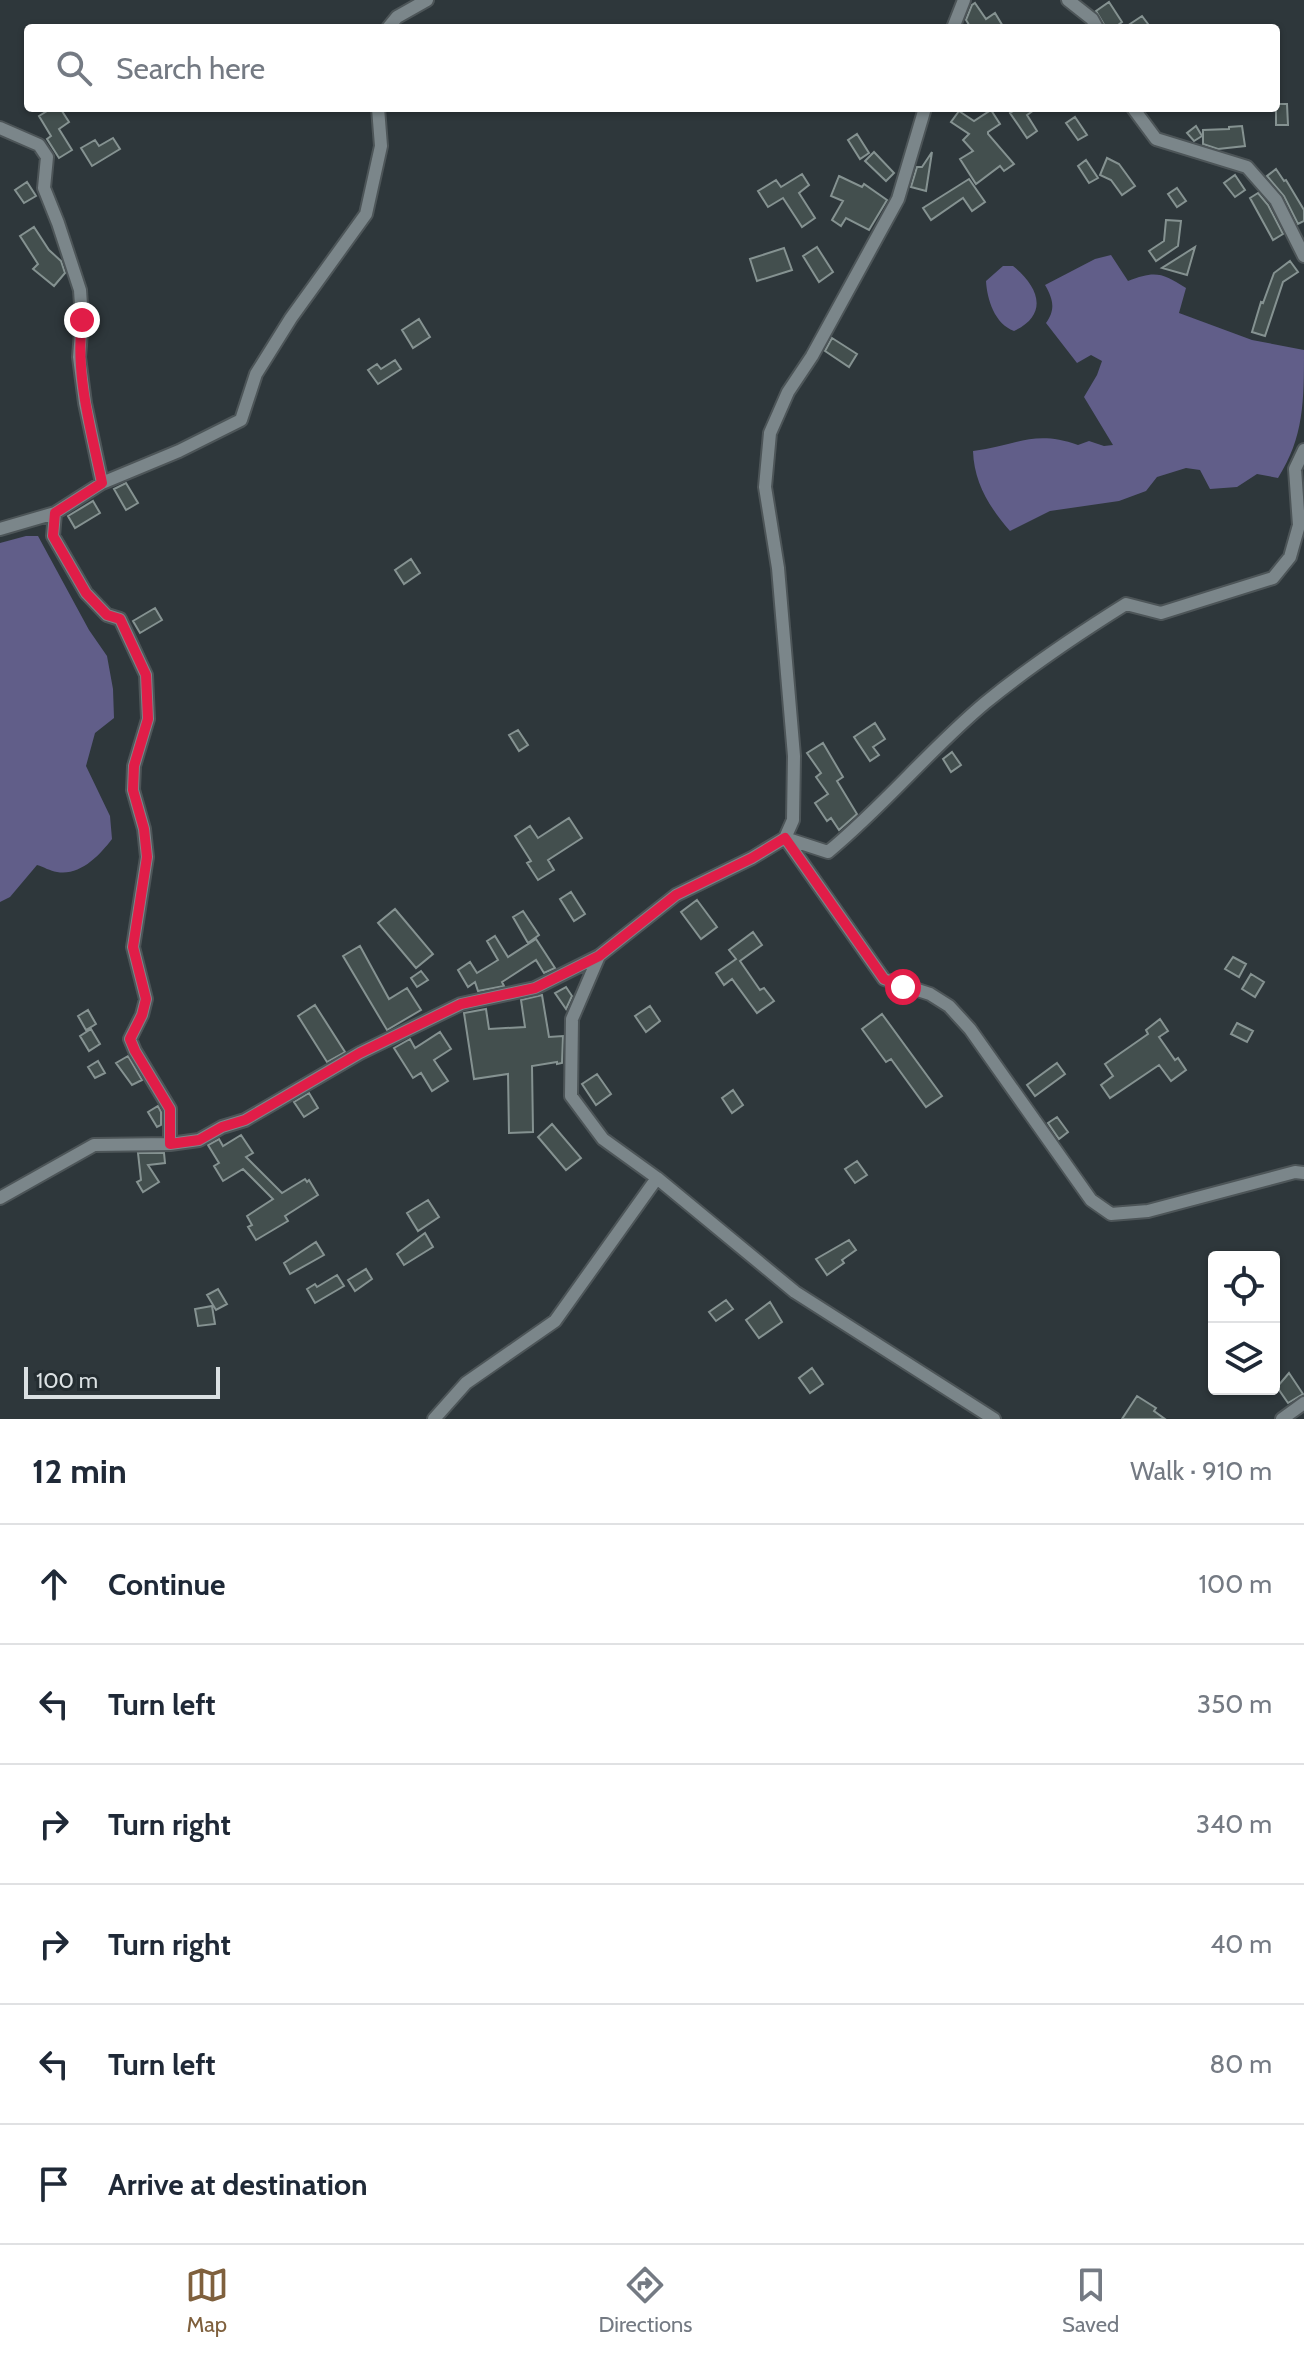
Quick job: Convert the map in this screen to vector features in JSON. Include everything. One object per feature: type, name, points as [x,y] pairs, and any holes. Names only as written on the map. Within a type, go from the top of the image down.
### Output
[{"type":"street","points":[[391,24],[397,17],[427,0]]},
{"type":"street","points":[[955,24],[964,0]]},
{"type":"street","points":[[1068,0],[1095,24]]},
{"type":"street","points":[[0,529],[55,513],[102,483],[179,451],[241,420],[256,374],[291,318],[366,214],[381,146],[378,112]]},
{"type":"street","points":[[0,1198],[94,1145],[170,1144],[199,1140],[222,1127],[245,1120],[360,1053],[461,1004],[535,988],[599,956],[676,895],[752,858],[785,838],[793,820],[794,756],[778,568],[765,487],[770,433],[788,392],[812,356],[898,199],[924,112]]},
{"type":"street","points":[[1136,112],[1156,139],[1247,167],[1276,200],[1304,256]]},
{"type":"street","points":[[0,128],[39,145],[47,157],[44,188],[80,290],[82,320],[79,357],[102,483]]},
{"type":"street","points":[[785,838],[828,852],[984,704],[1092,625],[1126,604],[1161,613],[1273,578],[1290,557],[1299,525],[1295,469],[1304,450]]},
{"type":"street","points":[[55,513],[53,536],[86,593],[107,615],[120,619],[146,675],[148,719],[134,766],[133,790],[144,829],[147,857],[133,947],[146,999],[130,1039],[170,1109],[170,1144]]},
{"type":"street","points":[[785,838],[884,979],[930,994],[949,1006],[970,1029],[1091,1200],[1111,1214],[1148,1211],[1295,1172],[1304,1173]]},
{"type":"street","points":[[599,956],[572,1019],[571,1096],[603,1139],[657,1178],[795,1292],[994,1419]]},
{"type":"street","points":[[434,1419],[466,1383],[555,1321],[657,1178]]},
{"type":"street","points":[[1282,1419],[1304,1403]]},
{"type":"shaded area","points":[[1111,255],[1128,281],[1152,274],[1171,279],[1186,288],[1179,313],[1252,340],[1304,350],[1303,402],[1293,448],[1278,478],[1257,474],[1237,487],[1210,489],[1200,470],[1186,468],[1157,477],[1146,491],[1119,501],[1050,511],[1010,531],[984,494],[976,474],[973,451],[1049,438],[1078,445],[1089,441],[1104,446],[1113,445],[1084,397],[1102,361],[1091,355],[1077,363],[1046,323],[1052,304],[1045,285],[1095,259]]},
{"type":"shaded area","points":[[1003,266],[1013,266],[1022,274],[1034,291],[1036,300],[1033,316],[1014,331],[997,317],[987,288],[986,281]]},
{"type":"shaded area","points":[[38,536],[89,630],[107,656],[114,718],[95,733],[86,766],[110,816],[112,839],[95,858],[73,871],[57,872],[37,865],[10,897],[0,902],[0,543]]},
{"type":"building","points":[[1109,2],[1122,22],[1104,24],[1096,11]]},
{"type":"building","points":[[975,3],[986,19],[995,13],[1002,24],[968,24],[966,20]]},
{"type":"building","points":[[1142,16],[1148,24],[1130,24]]},
{"type":"building","points":[[1280,104],[1287,104],[1288,125],[1276,125],[1276,112],[1280,112]]},
{"type":"building","points":[[46,112],[63,112],[69,122],[59,129],[72,150],[59,158],[47,139],[51,136],[39,116]]},
{"type":"building","points":[[958,112],[974,121],[992,112],[1000,124],[988,134],[1014,164],[1004,171],[1000,166],[976,184],[960,159],[973,151],[963,140],[969,134],[951,122]]},
{"type":"building","points":[[1031,112],[1027,115],[1037,131],[1027,138],[1010,113]]},
{"type":"building","points":[[1075,117],[1087,135],[1078,140],[1066,123]]},
{"type":"building","points":[[1196,126],[1202,136],[1194,141],[1187,133]]},
{"type":"building","points":[[1242,126],[1245,146],[1218,149],[1203,144],[1203,130]]},
{"type":"building","points":[[857,134],[869,153],[860,159],[848,140]]},
{"type":"building","points":[[113,138],[120,149],[92,166],[81,148],[95,140],[99,146]]},
{"type":"building","points":[[874,152],[894,173],[886,181],[865,161]]},
{"type":"building","points":[[932,152],[926,191],[911,187],[917,167],[922,167]]},
{"type":"building","points":[[1107,158],[1119,164],[1135,186],[1122,195],[1111,180],[1100,175]]},
{"type":"building","points":[[1086,160],[1098,178],[1089,183],[1078,166]]},
{"type":"building","points":[[1276,169],[1304,210],[1304,221],[1298,224],[1284,196],[1267,176]]},
{"type":"building","points":[[802,174],[809,185],[799,193],[815,218],[802,227],[783,198],[768,207],[758,191],[776,180],[781,187]]},
{"type":"building","points":[[1235,175],[1245,190],[1235,197],[1224,183]]},
{"type":"building","points":[[839,176],[862,187],[864,184],[887,200],[869,230],[846,218],[841,226],[832,220],[843,201],[831,196]]},
{"type":"building","points":[[969,179],[985,202],[972,211],[963,198],[931,220],[923,208]]},
{"type":"building","points":[[27,182],[36,196],[24,203],[15,190]]},
{"type":"building","points":[[1177,188],[1186,201],[1177,207],[1168,194]]},
{"type":"building","points":[[1258,193],[1283,234],[1273,240],[1250,198]]},
{"type":"building","points":[[1166,220],[1181,221],[1178,246],[1156,261],[1149,251],[1164,241]]},
{"type":"building","points":[[34,227],[49,250],[61,261],[65,273],[54,286],[33,269],[38,264],[20,236]]},
{"type":"building","points":[[817,247],[833,272],[819,282],[803,256]]},
{"type":"building","points":[[1195,247],[1187,275],[1162,268]]},
{"type":"building","points":[[784,248],[792,270],[757,281],[750,259]]},
{"type":"building","points":[[1290,261],[1298,272],[1283,282],[1265,336],[1252,332],[1274,273]]},
{"type":"building","points":[[419,319],[430,337],[413,348],[402,330]]},
{"type":"building","points":[[832,338],[857,354],[849,367],[825,351]]},
{"type":"building","points":[[395,360],[401,369],[378,384],[368,370],[377,364],[381,369]]},
{"type":"building","points":[[126,483],[138,503],[126,510],[114,489]]},
{"type":"building","points":[[93,501],[100,513],[75,528],[68,516]]},
{"type":"building","points":[[411,559],[420,573],[404,584],[395,570]]},
{"type":"building","points":[[155,608],[162,620],[140,633],[133,621]]},
{"type":"building","points":[[875,723],[885,739],[873,747],[879,755],[870,761],[854,737]]},
{"type":"building","points":[[518,730],[528,745],[519,751],[509,735]]},
{"type":"building","points":[[823,743],[843,777],[837,781],[857,814],[839,830],[831,818],[827,821],[815,803],[828,794],[816,777],[821,773],[807,753]]},
{"type":"building","points":[[952,752],[961,765],[951,772],[943,759]]},
{"type":"building","points":[[569,818],[582,838],[548,860],[554,870],[538,880],[527,863],[531,861],[515,836],[530,826],[538,838]]},
{"type":"building","points":[[571,892],[585,914],[574,921],[560,899]]},
{"type":"building","points":[[697,900],[717,927],[701,939],[681,912]]},
{"type":"building","points":[[395,909],[433,954],[416,968],[378,923]]},
{"type":"building","points":[[523,911],[539,935],[528,943],[513,917]]},
{"type":"building","points":[[753,932],[762,945],[740,961],[760,990],[764,988],[774,1001],[757,1013],[732,979],[724,985],[716,973],[736,959],[729,950]]},
{"type":"building","points":[[495,936],[508,957],[536,939],[555,968],[544,973],[536,960],[502,982],[504,986],[478,991],[475,982],[468,987],[458,970],[470,962],[477,973],[498,960],[487,941]]},
{"type":"building","points":[[360,946],[389,999],[407,988],[421,1010],[387,1030],[343,956]]},
{"type":"building","points":[[1233,957],[1246,964],[1239,977],[1225,969]]},
{"type":"building","points":[[421,971],[428,980],[417,987],[411,978]]},
{"type":"building","points":[[1251,974],[1264,982],[1255,997],[1242,989]]},
{"type":"building","points":[[566,987],[572,996],[566,1009],[555,993]]},
{"type":"building","points":[[542,995],[549,1037],[563,1036],[562,1063],[532,1066],[533,1132],[509,1133],[508,1074],[474,1079],[464,1013],[486,1009],[489,1029],[525,1027],[521,1000]]},
{"type":"building","points":[[315,1005],[345,1052],[327,1062],[298,1016]]},
{"type":"building","points":[[650,1006],[660,1021],[646,1032],[635,1016]]},
{"type":"building","points":[[88,1010],[96,1024],[86,1030],[78,1016]]},
{"type":"building","points":[[882,1014],[942,1096],[926,1107],[891,1059],[886,1062],[862,1029]]},
{"type":"building","points":[[1160,1019],[1168,1031],[1159,1037],[1186,1070],[1171,1081],[1159,1065],[1110,1098],[1101,1085],[1113,1076],[1105,1064],[1148,1034],[1146,1030]]},
{"type":"building","points":[[1237,1023],[1253,1031],[1247,1042],[1231,1034]]},
{"type":"building","points":[[91,1029],[100,1044],[89,1051],[80,1036]]},
{"type":"building","points":[[440,1032],[451,1049],[434,1060],[448,1081],[432,1091],[421,1073],[413,1078],[394,1048],[410,1039],[415,1048]]},
{"type":"building","points":[[128,1056],[142,1080],[132,1085],[116,1063]]},
{"type":"building","points":[[98,1061],[105,1073],[95,1078],[88,1067]]},
{"type":"building","points":[[1057,1063],[1065,1074],[1035,1096],[1027,1085]]},
{"type":"building","points":[[597,1074],[611,1094],[596,1105],[582,1084]]},
{"type":"building","points":[[733,1090],[743,1105],[732,1113],[722,1098]]},
{"type":"building","points":[[309,1093],[318,1108],[304,1117],[294,1102]]},
{"type":"building","points":[[158,1106],[161,1125],[157,1127],[148,1112]]},
{"type":"building","points":[[1057,1117],[1068,1132],[1059,1139],[1048,1123]]},
{"type":"building","points":[[552,1124],[581,1158],[566,1170],[538,1137]]},
{"type":"building","points":[[241,1135],[253,1153],[246,1157],[282,1193],[305,1179],[307,1182],[309,1180],[318,1195],[285,1216],[288,1221],[256,1240],[248,1227],[252,1225],[247,1216],[273,1199],[243,1169],[223,1181],[214,1166],[219,1163],[208,1145],[219,1139],[223,1146]]},
{"type":"building","points":[[138,1153],[164,1153],[165,1163],[148,1165],[159,1182],[143,1192],[137,1182],[141,1180]]},
{"type":"building","points":[[857,1161],[867,1175],[855,1183],[845,1169]]},
{"type":"building","points":[[428,1200],[439,1217],[418,1231],[407,1213]]},
{"type":"building","points":[[425,1233],[433,1247],[404,1265],[397,1254]]},
{"type":"building","points":[[849,1240],[856,1250],[827,1275],[816,1259]]},
{"type":"building","points":[[316,1242],[324,1255],[290,1274],[284,1263]]},
{"type":"building","points":[[366,1269],[372,1279],[355,1291],[348,1280]]},
{"type":"building","points":[[337,1275],[344,1286],[315,1303],[307,1289],[315,1284],[317,1287]]},
{"type":"building","points":[[218,1289],[227,1304],[216,1310],[207,1295]]},
{"type":"building","points":[[726,1300],[733,1309],[716,1321],[709,1312]]},
{"type":"building","points":[[770,1302],[782,1322],[759,1338],[746,1320]]},
{"type":"building","points":[[212,1306],[215,1324],[198,1326],[195,1309]]},
{"type":"building","points":[[812,1368],[823,1384],[810,1393],[799,1378]]},
{"type":"building","points":[[1289,1373],[1303,1394],[1288,1403],[1280,1391],[1280,1384]]},
{"type":"building","points":[[1137,1396],[1156,1408],[1154,1411],[1165,1419],[1122,1419]]},
{"type":"route","points":[[82,320],[79,357],[102,483],[55,513],[53,536],[86,593],[107,615],[120,619],[146,675],[148,719],[134,766],[133,790],[144,829],[147,857],[133,947],[146,999],[130,1039],[170,1109],[170,1144],[199,1140],[222,1127],[245,1120],[360,1053],[461,1004],[535,988],[599,956],[676,895],[752,858],[785,838],[884,979],[903,987]]}]
